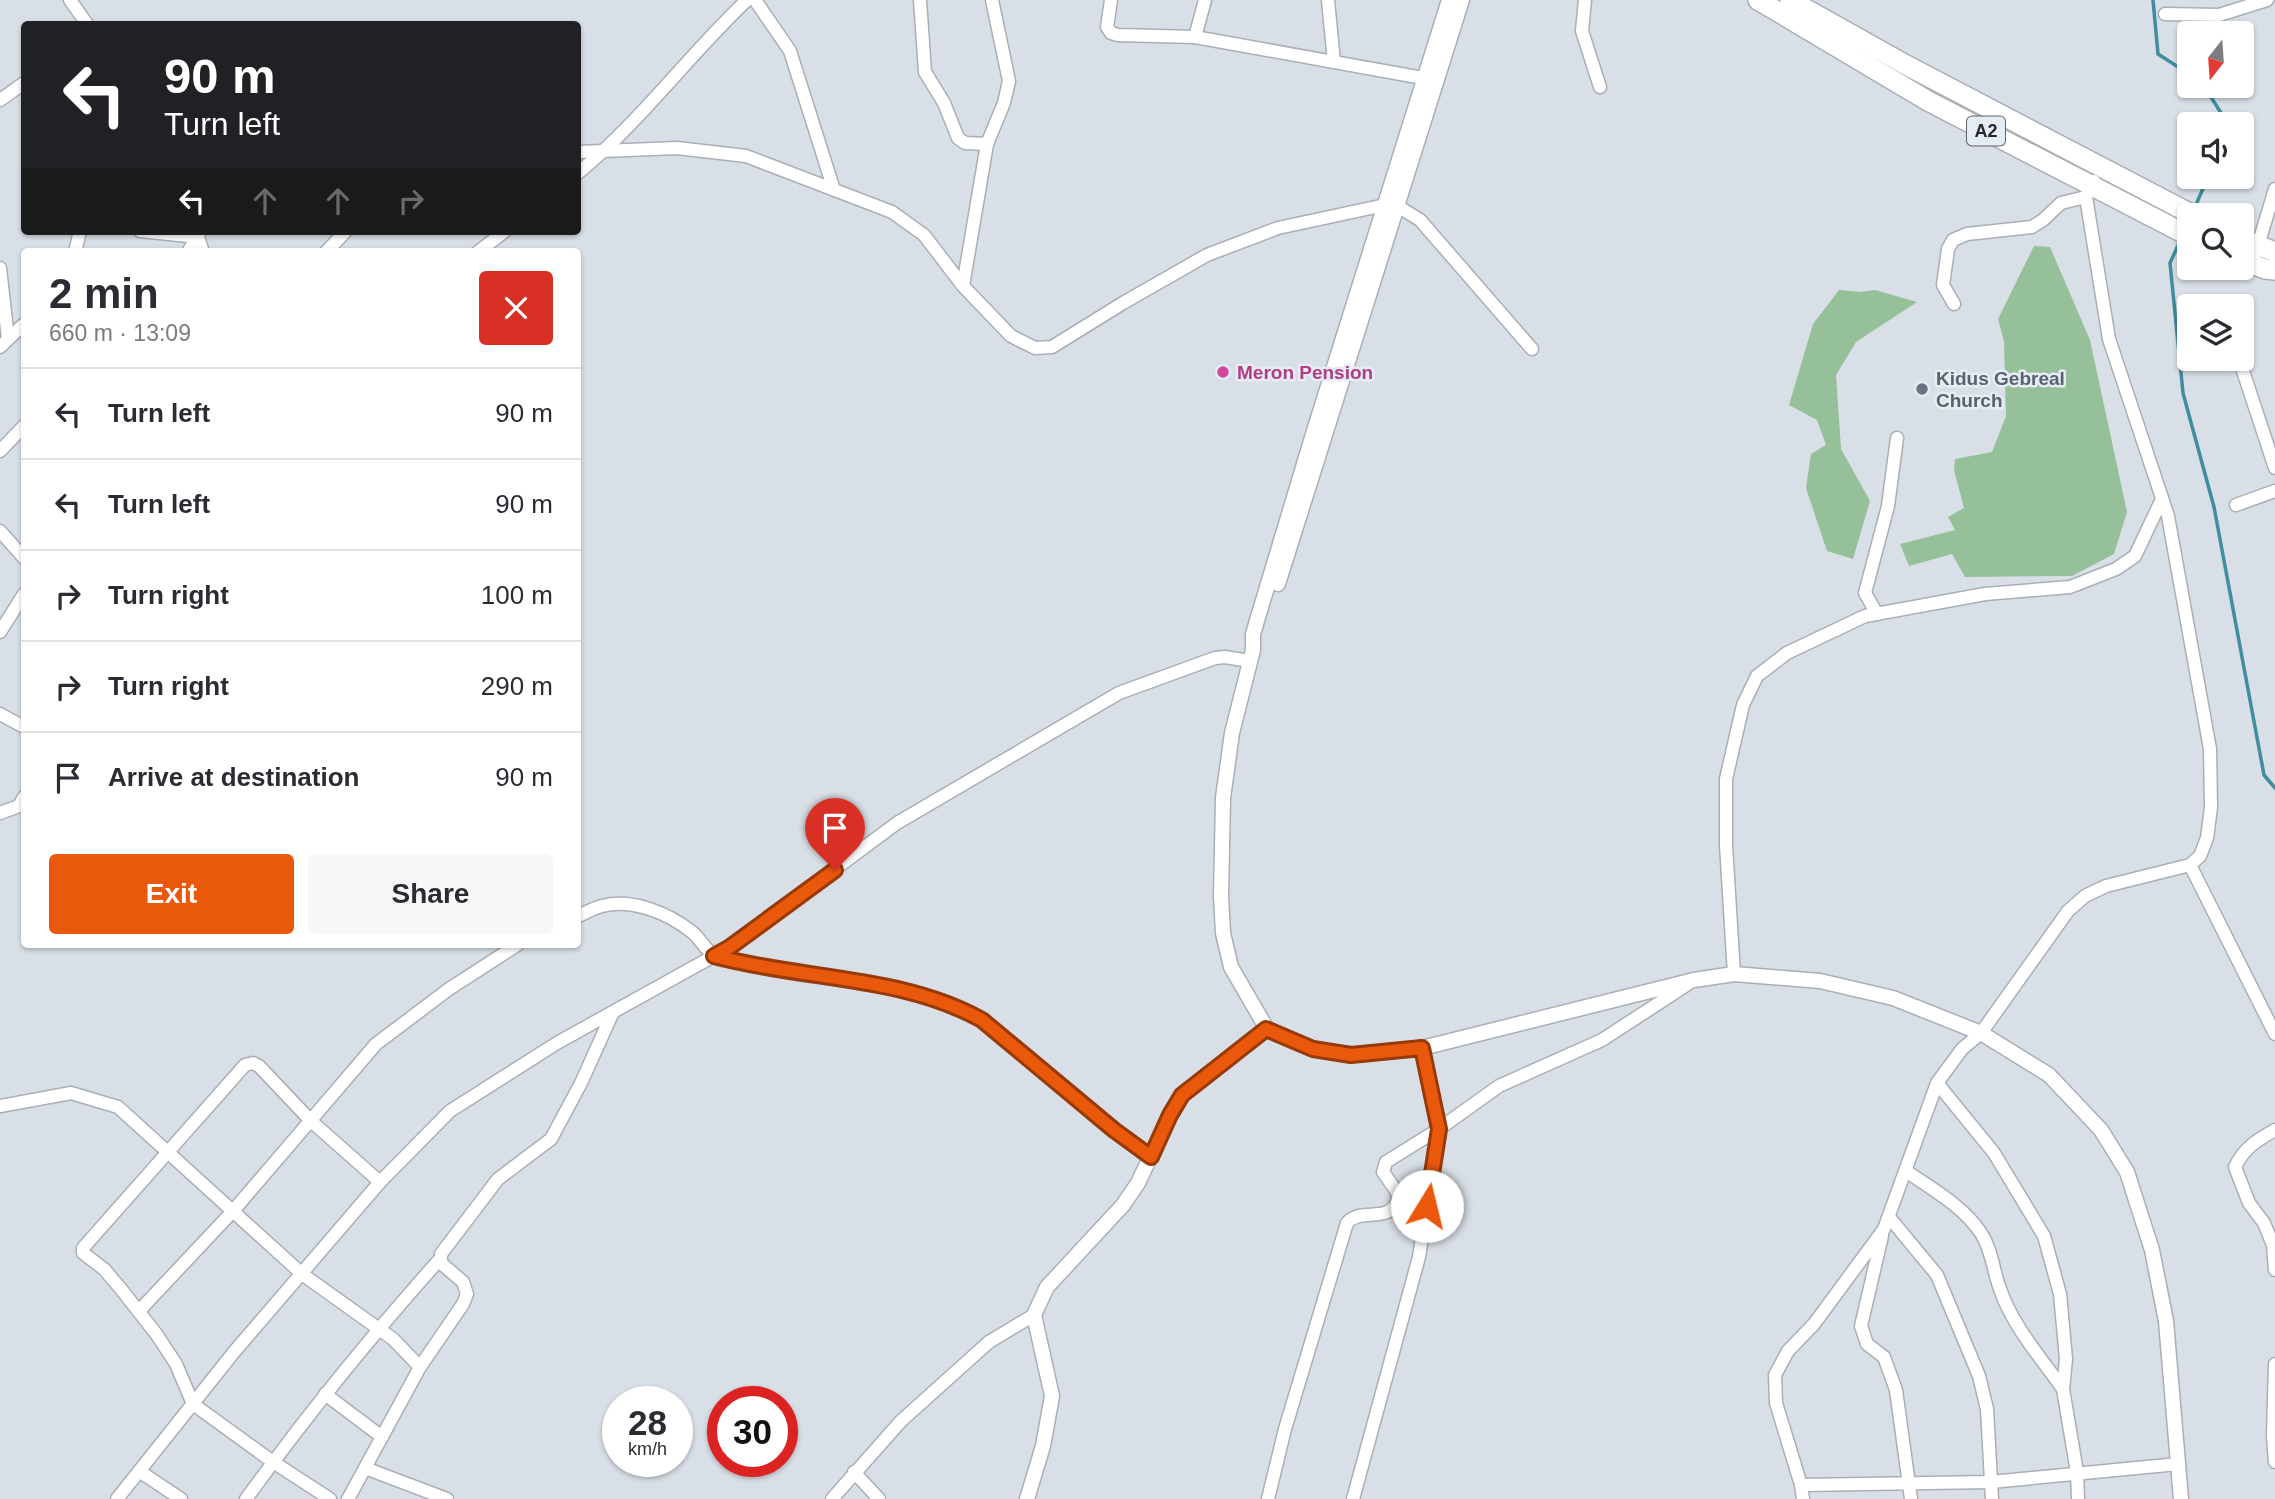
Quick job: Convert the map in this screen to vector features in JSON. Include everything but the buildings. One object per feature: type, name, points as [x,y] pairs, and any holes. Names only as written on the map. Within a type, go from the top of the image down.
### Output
[{"type":"highway","points":[[1758,0],[1790,6],[1837,35]]},
{"type":"highway","name":"A2","points":[[1837,35],[1906,65],[2177,207]]},
{"type":"highway","name":"A2","points":[[1837,35],[1928,101],[2089,192],[2177,230]]},
{"type":"highway","points":[[2254,252],[2275,270]]},
{"type":"street","points":[[70,0],[85,21]]},
{"type":"street","points":[[581,171],[606,150],[710,35],[747,0]]},
{"type":"street","points":[[755,0],[790,51],[834,190]]},
{"type":"street","points":[[920,0],[925,72],[944,103],[958,138],[965,143],[988,144]]},
{"type":"street","points":[[963,286],[988,144],[1004,103],[1009,81],[992,0]]},
{"type":"street","points":[[1111,0],[1107,27],[1111,33],[1118,35],[1195,37],[1431,80]]},
{"type":"street","points":[[1195,37],[1205,0]]},
{"type":"street","points":[[1328,0],[1335,62]]},
{"type":"street","points":[[1431,80],[1449,0]]},
{"type":"street","points":[[1462,0],[1431,80],[1253,634],[1223,798],[1221,896],[1223,933],[1231,967],[1250,1005],[1266,1029],[1313,1049],[1351,1055],[1422,1048],[1694,980],[1734,974],[1820,981],[1881,995],[1981,1032],[2049,1075],[2101,1130],[2127,1172],[2152,1250],[2166,1321],[2180,1499]]},
{"type":"street","points":[[1585,0],[1582,31],[1600,88]]},
{"type":"street","points":[[2165,14],[2219,15],[2267,0]]},
{"type":"street","points":[[0,100],[21,85]]},
{"type":"street","points":[[581,152],[677,148],[746,156],[892,212],[925,235],[963,286],[1011,336],[1035,348],[1052,347],[1206,255],[1278,228],[1392,206],[1420,220],[1532,349]]},
{"type":"street","points":[[1911,1499],[1896,1390],[1884,1357],[1867,1344],[1861,1326],[1887,1223],[1937,1083],[1962,1048],[1981,1032],[2068,911],[2085,896],[2106,886],[2190,864],[2200,856],[2207,838],[2211,807],[2210,749],[2173,542],[2162,499],[2109,339],[2089,192],[2102,168]]},
{"type":"street","points":[[2254,252],[2275,189]]},
{"type":"street","points":[[1954,304],[1943,285],[1948,249],[1953,240],[1966,234],[2032,227],[2061,203],[2089,192]]},
{"type":"street","points":[[330,248],[342,235]]},
{"type":"street","points":[[483,248],[500,235]]},
{"type":"street","points":[[0,268],[4,343]]},
{"type":"street","points":[[4,343],[21,327]]},
{"type":"street","points":[[2243,371],[2275,468]]},
{"type":"street","points":[[0,451],[21,429]]},
{"type":"street","points":[[1877,614],[1865,593],[1888,506],[1897,438]]},
{"type":"street","points":[[2236,505],[2275,491]]},
{"type":"street","points":[[1734,974],[1726,845],[1726,779],[1742,705],[1757,676],[1787,653],[1865,616],[1985,594],[2070,587],[2116,569],[2135,556],[2162,499]]},
{"type":"street","points":[[0,531],[21,555]]},
{"type":"street","points":[[0,632],[21,599]]},
{"type":"street","points":[[117,1499],[193,1404],[380,1182],[450,1111],[557,1043],[730,947],[897,823],[1119,694],[1215,658],[1251,656]]},
{"type":"street","points":[[0,714],[21,725]]},
{"type":"street","points":[[0,813],[19,806],[21,802]]},
{"type":"street","points":[[2190,864],[2275,1034]]},
{"type":"street","points":[[581,915],[603,905],[634,904],[666,917],[692,932],[714,956],[897,990],[958,1006],[982,1020],[1114,1130],[1151,1157]]},
{"type":"street","points":[[139,1311],[233,1211],[376,1044],[449,989],[512,948]]},
{"type":"street","points":[[1268,1499],[1285,1429],[1347,1223],[1360,1214],[1376,1216],[1391,1211],[1398,1200],[1397,1192],[1382,1172],[1386,1162],[1439,1129],[1499,1086],[1602,1040],[1694,980]]},
{"type":"street","points":[[246,1499],[378,1328],[440,1259],[498,1179],[551,1139],[613,1012]]},
{"type":"street","points":[[1027,1499],[1043,1446],[1052,1396],[1034,1315],[1046,1287],[1124,1205],[1182,1095],[1266,1029]]},
{"type":"street","points":[[1353,1499],[1419,1256],[1439,1129],[1422,1048]]},
{"type":"street","points":[[330,1499],[193,1404],[176,1364],[139,1311],[104,1269],[83,1253],[83,1248],[245,1065],[253,1063],[259,1066],[311,1121],[380,1182]]},
{"type":"street","points":[[1937,1083],[1994,1153],[2043,1236],[2060,1294],[2066,1359],[2063,1389],[2077,1472],[2078,1499]]},
{"type":"street","points":[[0,1106],[71,1093],[118,1107],[302,1274],[393,1339],[420,1367]]},
{"type":"street","points":[[2275,1130],[2251,1144],[2235,1167],[2249,1203],[2264,1223],[2273,1245],[2275,1270]]},
{"type":"street","points":[[1906,1171],[1955,1205],[1981,1232],[1992,1258],[2000,1290],[2019,1326],[2063,1389]]},
{"type":"street","points":[[1887,1223],[1937,1275],[1979,1376],[1987,1409],[1992,1499]]},
{"type":"street","points":[[1802,1499],[1801,1485],[1776,1403],[1775,1375],[1788,1350],[1814,1324],[1887,1223]]},
{"type":"street","points":[[348,1499],[420,1367],[467,1294],[463,1282],[441,1264],[440,1259]]},
{"type":"street","points":[[832,1499],[901,1421],[989,1342],[1034,1315]]},
{"type":"street","points":[[2275,1364],[2275,1462]]},
{"type":"street","points":[[325,1394],[382,1437]]},
{"type":"street","points":[[1801,1485],[1991,1482],[2178,1464]]},
{"type":"street","points":[[365,1468],[447,1499]]},
{"type":"street","points":[[139,1471],[181,1499]]},
{"type":"street","points":[[854,1472],[879,1499]]},
{"type":"green space","points":[[2034,246],[2050,247],[2090,340],[2127,512],[2114,554],[2072,576],[1965,577],[1952,554],[1909,566],[1900,544],[1955,530],[1948,517],[1964,508],[1954,470],[1955,459],[1992,452],[2006,416],[2004,341],[1998,319]]},
{"type":"green space","points":[[1839,290],[1875,290],[1917,302],[1856,342],[1836,375],[1841,449],[1870,501],[1853,559],[1827,551],[1806,488],[1811,454],[1826,445],[1817,420],[1789,405],[1813,324]]},
{"type":"waterway","points":[[2153,0],[2158,54],[2177,66]]},
{"type":"waterway","points":[[2212,98],[2220,112]]},
{"type":"waterway","points":[[2197,203],[2203,189]]},
{"type":"waterway","points":[[2177,248],[2170,263],[2183,393],[2214,507],[2264,775],[2275,788]]},
{"type":"place","name":"Meron Pension","points":[[1223,372]]},
{"type":"place","name":"Kidus Gebreal Church","points":[[1922,389]]},
{"type":"route","points":[[835,870],[714,956],[845,979],[922,995],[958,1006],[982,1020],[1114,1130],[1151,1157],[1182,1095],[1266,1029],[1313,1049],[1351,1055],[1422,1048],[1439,1129],[1427,1206]]}]
